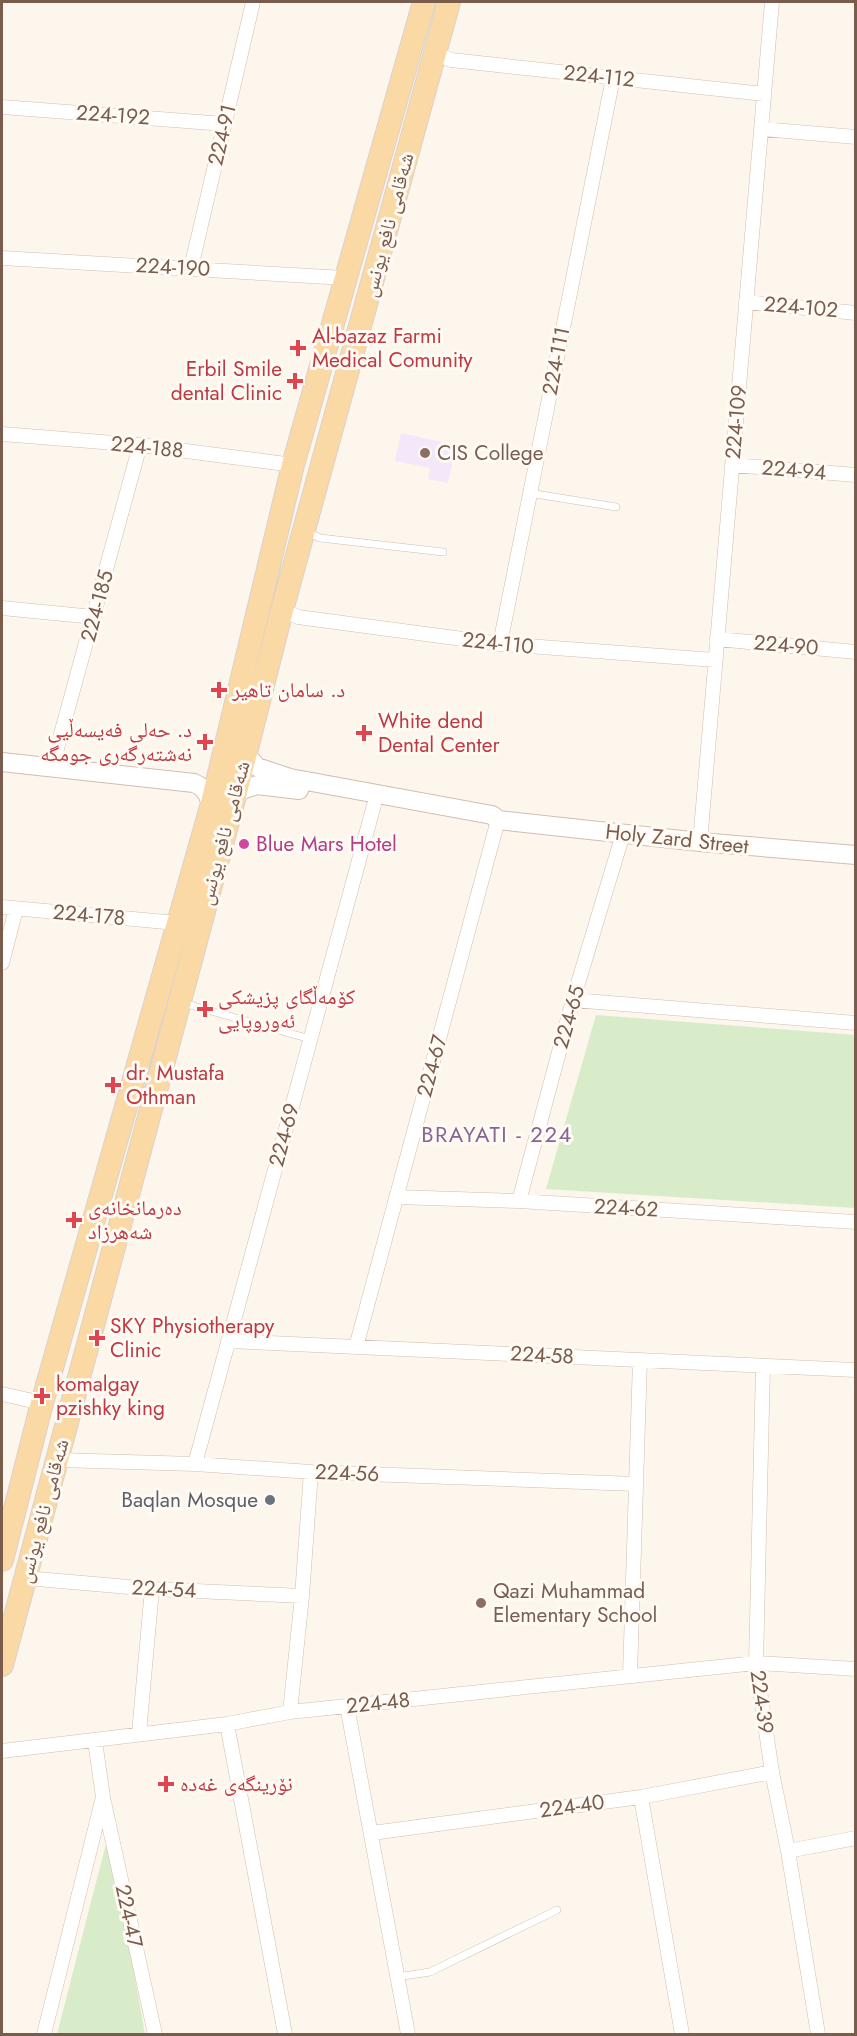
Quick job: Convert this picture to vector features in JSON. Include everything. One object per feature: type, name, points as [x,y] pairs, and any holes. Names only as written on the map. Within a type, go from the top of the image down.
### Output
[{"type":"main road","name":"شەقامی نافع یونس","points":[[2,1560],[6,1523],[76,1286],[211,807],[293,465],[424,2]]},
{"type":"main road","name":"شەقامی نافع یونس","points":[[2,1665],[236,792],[282,610],[449,2]]},
{"type":"main road","points":[[76,1286],[104,1287]]},
{"type":"street","name":"224-91","points":[[191,268],[253,2]]},
{"type":"street","name":"224-109","points":[[700,842],[772,2]]},
{"type":"street","name":"224-112","points":[[435,53],[451,60],[764,94]]},
{"type":"street","name":"224-111","points":[[500,644],[613,78]]},
{"type":"street","name":"224-192","points":[[2,107],[225,124]]},
{"type":"street","points":[[761,129],[855,137]]},
{"type":"street","name":"224-190","points":[[2,258],[345,278]]},
{"type":"street","name":"224-102","points":[[746,302],[855,313]]},
{"type":"street","name":"224-188","points":[[2,434],[140,445],[293,465]]},
{"type":"street","name":"224-185","points":[[52,767],[140,445]]},
{"type":"street","name":"224-94","points":[[732,465],[855,475]]},
{"type":"street","points":[[2,608],[94,617]]},
{"type":"street","name":"224-110","points":[[282,610],[298,617],[500,644],[715,660]]},
{"type":"street","name":"224-90","points":[[717,639],[855,652]]},
{"type":"street","name":"Holy Zard Street","points":[[245,753],[257,767],[290,778],[492,815],[498,820]]},
{"type":"street","points":[[2,762],[194,783],[206,792],[210,798],[211,807]]},
{"type":"street","points":[[194,783],[210,777],[220,763]]},
{"type":"street","name":"Holy Zard Street","points":[[236,792],[257,784],[490,823],[498,820],[700,842],[855,855]]},
{"type":"street","name":"224-69","points":[[195,1464],[374,805]]},
{"type":"street","name":"224-67","points":[[356,1347],[498,820]]},
{"type":"street","name":"224-65","points":[[519,1201],[573,1000],[623,834]]},
{"type":"street","name":"224-178","points":[[2,907],[177,923]]},
{"type":"street","points":[[2,963],[16,909]]},
{"type":"street","points":[[573,1000],[855,1023]]},
{"type":"street","name":"224-62","points":[[396,1197],[519,1201],[855,1221]]},
{"type":"street","name":"224-58","points":[[228,1341],[855,1370]]},
{"type":"street","points":[[630,1675],[640,1360]]},
{"type":"street","name":"224-39","points":[[763,1366],[756,1663],[772,1772],[788,1851],[818,2034]]},
{"type":"street","points":[[2,1394],[42,1403]]},
{"type":"street","name":"224-56","points":[[58,1460],[636,1484]]},
{"type":"street","points":[[290,1712],[302,1596],[311,1472]]},
{"type":"street","name":"224-54","points":[[25,1578],[152,1589],[302,1596]]},
{"type":"street","points":[[139,1733],[152,1589]]},
{"type":"street","name":"224-48","points":[[2,1751],[228,1724],[290,1712],[630,1675],[756,1663],[855,1669]]},
{"type":"street","points":[[347,1706],[408,2034]]},
{"type":"street","points":[[228,1724],[285,2034]]},
{"type":"street","name":"224-47","points":[[95,1741],[103,1797],[155,2034]]},
{"type":"street","name":"224-40","points":[[372,1833],[641,1797],[772,1772]]},
{"type":"street","points":[[44,2034],[103,1797]]},
{"type":"street","points":[[641,1797],[682,2034]]},
{"type":"street","points":[[788,1851],[855,1838]]},
{"type":"lane","points":[[529,493],[616,507]]},
{"type":"lane","points":[[304,530],[320,538],[443,552]]},
{"type":"lane","points":[[179,1002],[310,1039]]},
{"type":"lane","points":[[397,1977],[430,1972],[557,1910]]},
{"type":"shaded area","name":"CIS College","points":[[401,433],[456,445],[448,483],[428,479],[430,468],[395,461]]},
{"type":"green space","points":[[596,1015],[855,1035],[855,1208],[546,1189]]},
{"type":"green space","points":[[109,1832],[145,2034],[57,2034]]},
{"type":"place","name":"Al-bazaz Farmi Medical Comunity","points":[[298,348]]},
{"type":"place","name":"Erbil Smile dental Clinic","points":[[295,381]]},
{"type":"place","name":"CIS College","points":[[425,453]]},
{"type":"place","name":"د. سامان تاهیر","points":[[219,690]]},
{"type":"place","name":"White dend Dental Center","points":[[364,733]]},
{"type":"place","name":"د. حەلی فەیسەڵیی نەشتەرگەری جومگە","points":[[205,742]]},
{"type":"place","name":"Blue Mars Hotel","points":[[244,844]]},
{"type":"place","name":"کۆمەڵگای پزیشکی ئەوروپایی","points":[[205,1009]]},
{"type":"place","name":"dr. Mustafa Othman","points":[[113,1085]]},
{"type":"place","name":"دەرمانخانەی شەهرزاد","points":[[74,1220]]},
{"type":"place","name":"SKY Physiotherapy Clinic","points":[[97,1338]]},
{"type":"place","name":"komalgay pzishky king","points":[[42,1396]]},
{"type":"place","name":"Baqlan Mosque","points":[[270,1500]]},
{"type":"place","name":"Qazi Muhammad Elementary School","points":[[481,1603]]},
{"type":"place","name":"نۆرینگەی غەدە","points":[[166,1784]]},
{"type":"district","name":"BRAYATI - 224","points":[[497,1134]]}]
